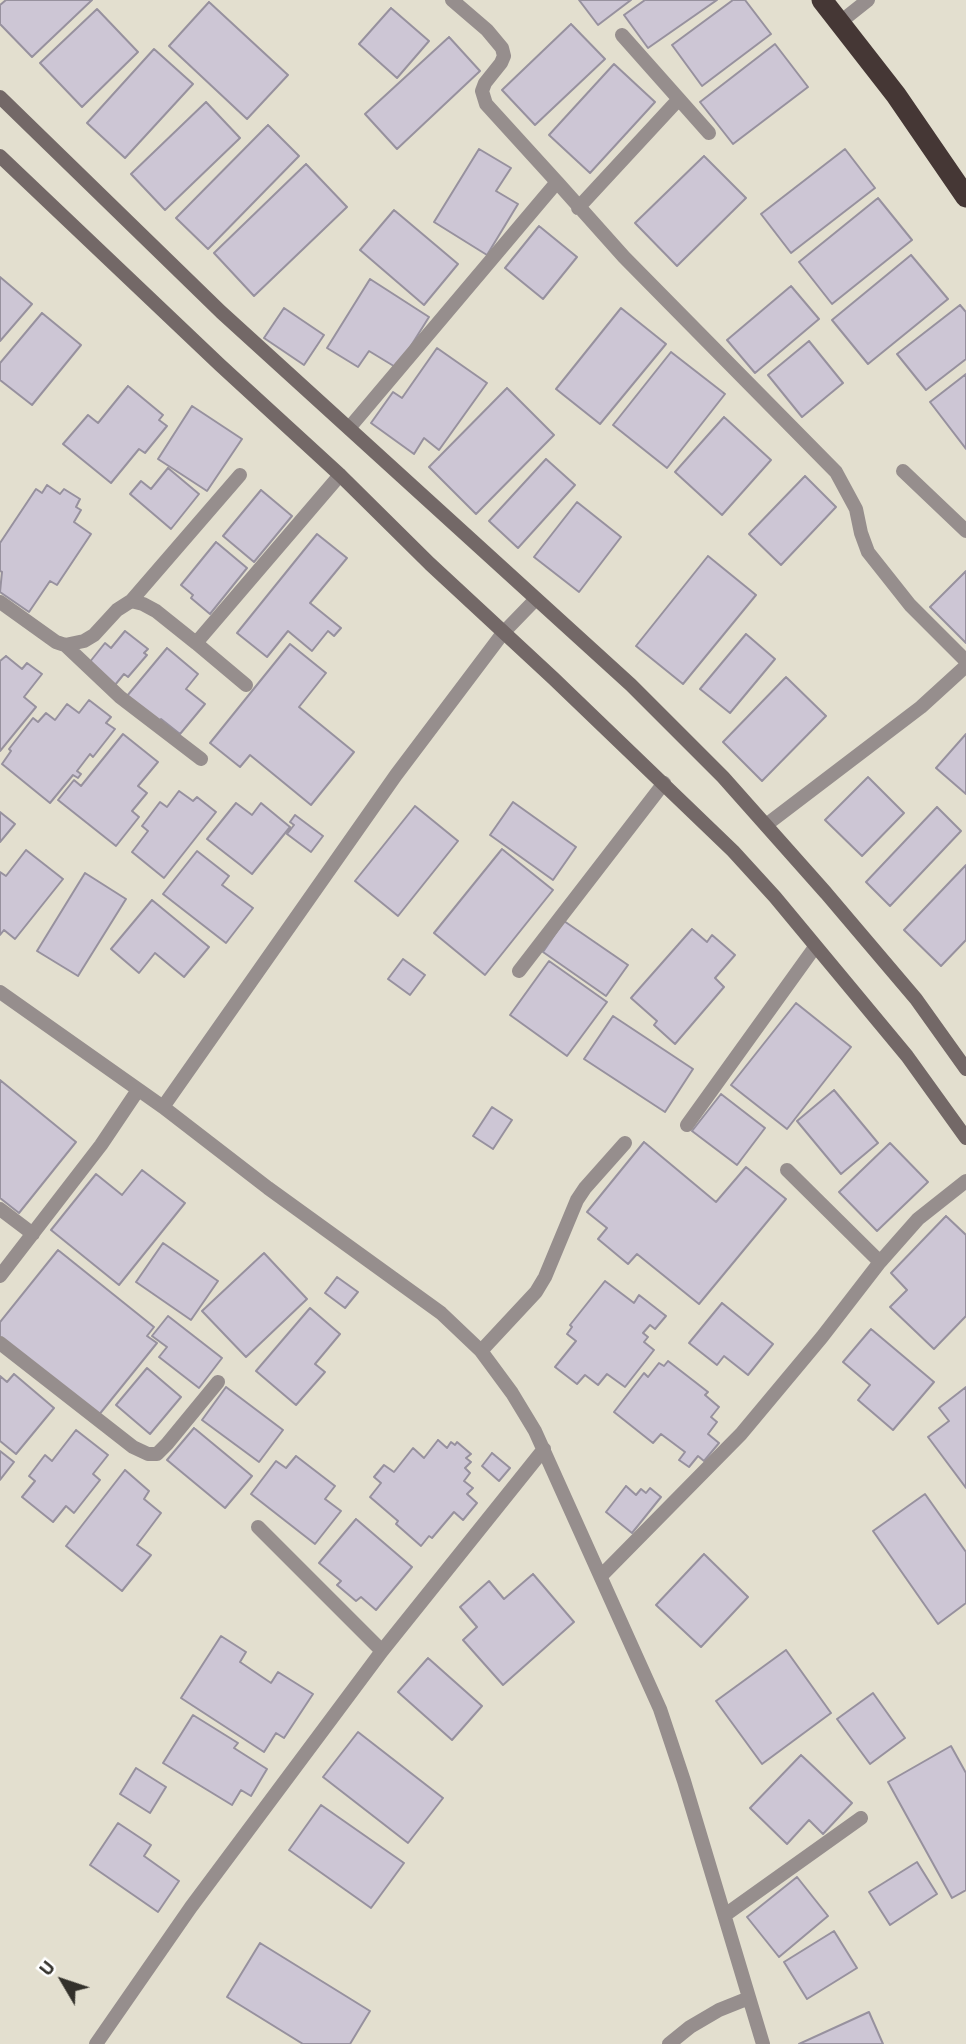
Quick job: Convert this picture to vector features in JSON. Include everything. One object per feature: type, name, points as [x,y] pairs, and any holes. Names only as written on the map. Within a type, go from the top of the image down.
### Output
[{"type":"highway","points":[[822,0],[896,95],[966,197]]},
{"type":"street","points":[[452,0],[487,30],[502,48],[504,56],[501,63],[482,91],[486,104],[624,257],[836,472],[856,509],[868,552],[910,605],[966,664],[921,707],[766,825]]},
{"type":"street","points":[[839,23],[868,0]]},
{"type":"street","points":[[622,36],[709,133]]},
{"type":"street","points":[[0,97],[221,312],[631,685],[723,777],[916,999],[966,1069]]},
{"type":"street","points":[[578,208],[678,100]]},
{"type":"street","points":[[0,156],[220,365],[341,475],[503,633],[733,850],[907,1056],[966,1139]]},
{"type":"street","points":[[350,427],[557,182]]},
{"type":"street","points":[[903,471],[966,531]]},
{"type":"street","points":[[65,645],[84,641],[94,635],[117,610],[131,601],[240,475]]},
{"type":"street","points":[[197,643],[341,475]]},
{"type":"street","points":[[163,1107],[396,775],[503,633],[535,600]]},
{"type":"street","points":[[131,601],[156,611],[246,685]]},
{"type":"street","points":[[0,602],[56,642],[65,645],[120,697],[201,759]]},
{"type":"street","points":[[519,971],[664,783]]},
{"type":"street","points":[[687,1125],[815,947]]},
{"type":"street","points":[[0,992],[163,1107],[268,1188],[441,1313],[481,1351],[512,1393],[544,1449],[660,1709],[763,2044]]},
{"type":"street","points":[[0,1276],[101,1145],[138,1090]]},
{"type":"street","points":[[481,1351],[536,1292],[545,1277],[577,1200],[625,1143]]},
{"type":"street","points":[[787,1170],[880,1262]]},
{"type":"street","points":[[601,1576],[741,1434],[918,1219],[966,1181]]},
{"type":"street","points":[[0,1209],[33,1234]]},
{"type":"street","points":[[0,1343],[133,1447],[148,1454],[157,1454],[167,1444],[218,1382]]},
{"type":"street","points":[[96,2044],[191,1907],[382,1651],[544,1449]]},
{"type":"street","points":[[258,1527],[382,1651]]},
{"type":"street","points":[[725,1915],[861,1818]]},
{"type":"street","points":[[669,2044],[719,2010],[749,1998]]},
{"type":"building","points":[[6,0],[92,0],[32,57],[0,24],[0,5]]},
{"type":"building","points":[[579,0],[631,0],[598,25]]},
{"type":"building","points":[[645,0],[717,0],[648,48],[624,15]]},
{"type":"building","points":[[733,0],[745,0],[771,34],[702,86],[672,45]]},
{"type":"building","points":[[209,2],[288,75],[247,119],[169,46]]},
{"type":"building","points":[[391,8],[429,41],[397,78],[359,44]]},
{"type":"building","points":[[97,9],[138,52],[82,107],[40,63]]},
{"type":"building","points":[[571,24],[605,59],[535,125],[502,90]]},
{"type":"building","points":[[449,37],[480,71],[397,149],[365,114]]},
{"type":"building","points":[[775,44],[808,87],[733,144],[700,102]]},
{"type":"building","points":[[154,49],[193,84],[125,158],[87,123]]},
{"type":"building","points":[[614,64],[655,102],[590,173],[549,135]]},
{"type":"building","points":[[206,102],[240,138],[165,210],[131,174]]},
{"type":"building","points":[[268,125],[299,156],[208,249],[176,218]]},
{"type":"building","points":[[479,149],[511,168],[496,191],[518,204],[487,255],[434,222]]},
{"type":"building","points":[[845,149],[875,188],[791,253],[761,214]]},
{"type":"building","points":[[704,156],[746,198],[677,266],[635,223]]},
{"type":"building","points":[[306,164],[347,207],[254,296],[214,253]]},
{"type":"building","points":[[878,198],[912,240],[832,304],[799,262]]},
{"type":"building","points":[[394,210],[458,264],[424,305],[360,250]]},
{"type":"building","points":[[539,226],[577,257],[543,299],[505,268]]},
{"type":"building","points":[[911,255],[948,299],[868,364],[832,320]]},
{"type":"building","points":[[0,277],[32,304],[0,341]]},
{"type":"building","points":[[370,279],[429,317],[397,368],[369,351],[358,367],[327,348]]},
{"type":"building","points":[[791,286],[819,319],[755,373],[727,340]]},
{"type":"building","points":[[960,305],[966,312],[966,359],[926,390],[897,354]]},
{"type":"building","points":[[284,308],[324,335],[304,365],[264,338]]},
{"type":"building","points":[[621,308],[666,344],[600,424],[556,389]]},
{"type":"building","points":[[42,313],[81,345],[32,405],[0,380],[0,363]]},
{"type":"building","points":[[809,341],[843,383],[802,417],[768,375]]},
{"type":"building","points":[[437,348],[487,383],[439,450],[424,438],[414,454],[371,423],[393,392],[402,398]]},
{"type":"building","points":[[671,352],[725,394],[667,468],[613,425]]},
{"type":"building","points":[[966,374],[966,449],[930,402]]},
{"type":"building","points":[[128,386],[163,415],[159,420],[167,426],[145,453],[139,449],[111,483],[63,444],[88,415],[98,423]]},
{"type":"building","points":[[507,388],[554,435],[476,514],[429,467]]},
{"type":"building","points":[[192,406],[242,439],[207,491],[158,459]]},
{"type":"building","points":[[724,417],[771,460],[722,515],[675,472]]},
{"type":"building","points":[[546,459],[575,485],[518,548],[489,521]]},
{"type":"building","points":[[168,468],[199,494],[171,529],[130,494],[141,481],[151,489]]},
{"type":"building","points":[[805,476],[836,507],[781,565],[749,534]]},
{"type":"building","points":[[47,485],[60,494],[64,489],[80,499],[76,507],[81,510],[74,522],[91,534],[57,585],[50,581],[29,612],[0,592],[0,543],[36,489],[42,493]]},
{"type":"building","points":[[261,490],[292,516],[254,562],[223,536]]},
{"type":"building","points":[[577,502],[621,537],[579,592],[534,557]]},
{"type":"building","points":[[317,534],[347,558],[310,603],[341,628],[334,636],[328,631],[312,651],[288,631],[267,657],[237,633]]},
{"type":"building","points":[[216,542],[247,568],[210,614],[191,598],[193,595],[181,585]]},
{"type":"building","points":[[708,556],[756,595],[683,684],[636,646]]},
{"type":"building","points":[[966,571],[966,643],[930,607]]},
{"type":"building","points":[[125,631],[148,649],[144,653],[147,655],[128,677],[124,674],[115,685],[89,663],[105,643],[111,648]]},
{"type":"building","points":[[746,634],[775,659],[730,713],[700,689]]},
{"type":"building","points":[[290,644],[326,673],[299,707],[354,752],[311,805],[250,755],[240,767],[210,743]]},
{"type":"building","points":[[167,648],[198,674],[186,689],[205,704],[180,734],[161,719],[158,721],[127,696]]},
{"type":"building","points":[[6,656],[22,669],[27,663],[42,674],[24,697],[36,707],[0,751],[0,661]]},
{"type":"building","points":[[786,677],[826,716],[762,781],[723,742]]},
{"type":"building","points":[[89,700],[111,717],[106,723],[115,729],[93,757],[90,754],[77,771],[81,774],[78,778],[73,775],[50,803],[2,764],[11,751],[9,749],[33,718],[38,722],[46,713],[55,720],[67,704],[79,713]]},
{"type":"building","points":[[123,734],[158,762],[138,786],[147,793],[132,811],[139,817],[116,846],[58,800],[74,780],[81,786]]},
{"type":"building","points":[[966,734],[966,794],[936,768]]},
{"type":"building","points":[[868,777],[904,813],[862,856],[825,820]]},
{"type":"building","points":[[179,791],[193,801],[197,797],[216,812],[164,878],[132,852],[148,831],[142,826],[160,802],[167,807]]},
{"type":"building","points":[[513,802],[576,847],[553,880],[490,835]]},
{"type":"building","points":[[236,803],[252,815],[261,803],[290,827],[252,874],[207,839]]},
{"type":"building","points":[[415,806],[458,841],[398,916],[355,881]]},
{"type":"building","points":[[937,807],[961,831],[890,906],[866,882]]},
{"type":"building","points":[[0,812],[15,824],[0,842]]},
{"type":"building","points":[[295,815],[323,836],[311,852],[287,834],[294,825],[290,822]]},
{"type":"building","points":[[502,849],[553,890],[485,975],[434,933]]},
{"type":"building","points":[[26,850],[63,879],[15,939],[4,930],[0,935],[0,872],[6,876]]},
{"type":"building","points":[[197,851],[229,876],[222,885],[253,908],[226,943],[163,894]]},
{"type":"building","points":[[966,865],[966,940],[941,966],[904,930]]},
{"type":"building","points":[[85,873],[126,899],[78,976],[37,951]]},
{"type":"building","points":[[152,900],[209,947],[184,977],[155,953],[139,973],[111,949]]},
{"type":"building","points":[[564,921],[628,965],[606,996],[543,952]]},
{"type":"building","points":[[692,929],[707,942],[712,935],[735,955],[715,978],[724,987],[675,1044],[654,1025],[657,1021],[631,998]]},
{"type":"building","points":[[403,959],[425,975],[410,995],[388,979]]},
{"type":"building","points":[[549,961],[607,1002],[567,1056],[510,1015]]},
{"type":"building","points":[[796,1003],[851,1047],[787,1129],[731,1085]]},
{"type":"building","points":[[613,1016],[693,1069],[665,1112],[584,1059]]},
{"type":"building","points":[[0,1080],[76,1142],[19,1213],[0,1198]]},
{"type":"building","points":[[834,1090],[878,1143],[841,1174],[797,1121]]},
{"type":"building","points":[[721,1094],[765,1128],[737,1165],[692,1131]]},
{"type":"building","points":[[492,1107],[512,1120],[493,1149],[473,1136]]},
{"type":"building","points":[[644,1142],[716,1202],[746,1167],[786,1199],[699,1304],[637,1254],[628,1264],[598,1239],[607,1228],[587,1212]]},
{"type":"building","points":[[890,1143],[928,1182],[877,1231],[839,1192]]},
{"type":"building","points":[[142,1170],[185,1203],[119,1285],[51,1230],[96,1174],[122,1195]]},
{"type":"building","points":[[946,1216],[966,1235],[966,1316],[934,1349],[890,1307],[907,1290],[891,1273]]},
{"type":"building","points":[[163,1243],[218,1281],[191,1320],[136,1282]]},
{"type":"building","points":[[58,1250],[154,1327],[147,1336],[157,1343],[98,1416],[0,1338],[0,1322]]},
{"type":"building","points":[[264,1253],[307,1299],[246,1357],[202,1311]]},
{"type":"building","points":[[337,1277],[358,1292],[345,1308],[325,1293]]},
{"type":"building","points":[[605,1281],[634,1303],[639,1295],[666,1316],[655,1329],[650,1325],[643,1333],[648,1337],[644,1342],[654,1350],[625,1387],[607,1374],[598,1385],[585,1375],[577,1384],[555,1367],[576,1341],[567,1334],[572,1327],[570,1325]]},
{"type":"building","points":[[722,1303],[773,1344],[748,1375],[724,1356],[717,1365],[689,1343]]},
{"type":"building","points":[[310,1308],[340,1334],[315,1364],[325,1372],[296,1405],[256,1371]]},
{"type":"building","points":[[168,1316],[222,1358],[199,1388],[159,1357],[167,1347],[152,1336]]},
{"type":"building","points":[[871,1329],[934,1382],[893,1430],[858,1400],[870,1385],[843,1362]]},
{"type":"building","points":[[668,1361],[708,1392],[705,1395],[719,1407],[711,1417],[717,1422],[708,1434],[719,1443],[704,1461],[698,1456],[689,1467],[679,1460],[685,1452],[661,1434],[653,1443],[614,1412],[644,1373],[648,1377],[659,1363],[664,1366]]},
{"type":"building","points":[[147,1368],[181,1397],[150,1434],[116,1405]]},
{"type":"building","points":[[14,1374],[54,1408],[16,1454],[0,1441],[0,1376],[7,1382]]},
{"type":"building","points":[[226,1387],[283,1430],[259,1462],[202,1420]]},
{"type":"building","points":[[966,1387],[966,1488],[928,1437],[949,1421],[939,1408]]},
{"type":"building","points":[[194,1428],[252,1476],[225,1508],[167,1460]]},
{"type":"building","points":[[76,1430],[108,1455],[93,1474],[100,1480],[74,1513],[66,1506],[53,1522],[22,1497],[35,1481],[29,1476],[45,1455],[52,1461]]},
{"type":"building","points":[[438,1440],[447,1448],[451,1442],[455,1445],[457,1442],[471,1454],[466,1458],[471,1462],[465,1468],[470,1473],[464,1481],[473,1488],[467,1494],[477,1503],[463,1520],[454,1512],[432,1538],[429,1536],[421,1546],[370,1497],[381,1483],[374,1477],[384,1465],[394,1472],[413,1448],[424,1458]]},
{"type":"building","points":[[0,1451],[14,1462],[0,1480]]},
{"type":"building","points":[[492,1453],[510,1468],[499,1481],[482,1466]]},
{"type":"building","points":[[296,1456],[335,1486],[325,1499],[341,1511],[315,1544],[251,1494],[276,1461],[286,1468]]},
{"type":"building","points":[[125,1470],[149,1491],[144,1499],[161,1513],[137,1545],[151,1555],[122,1591],[66,1546]]},
{"type":"building","points":[[626,1486],[636,1495],[641,1489],[646,1493],[650,1488],[661,1497],[632,1533],[606,1512]]},
{"type":"building","points":[[925,1494],[966,1552],[966,1603],[938,1624],[873,1531]]},
{"type":"building","points":[[356,1519],[412,1567],[376,1610],[361,1597],[356,1601],[337,1585],[341,1581],[319,1563]]},
{"type":"building","points":[[704,1554],[748,1597],[701,1647],[656,1605]]},
{"type":"building","points":[[533,1574],[574,1622],[503,1685],[463,1640],[477,1627],[460,1607],[489,1581],[504,1599]]},
{"type":"building","points":[[221,1636],[246,1652],[240,1662],[271,1683],[278,1672],[313,1694],[284,1738],[276,1733],[264,1752],[181,1698]]},
{"type":"building","points":[[786,1650],[831,1713],[762,1764],[716,1701]]},
{"type":"building","points":[[428,1658],[482,1706],[452,1740],[398,1692]]},
{"type":"building","points":[[873,1693],[905,1738],[870,1764],[837,1719]]},
{"type":"building","points":[[193,1715],[238,1743],[234,1748],[267,1769],[251,1796],[241,1790],[232,1805],[163,1763]]},
{"type":"building","points":[[358,1732],[443,1798],[408,1843],[323,1777]]},
{"type":"building","points":[[951,1746],[966,1773],[966,1890],[952,1898],[888,1782]]},
{"type":"building","points":[[801,1755],[852,1803],[823,1834],[809,1820],[787,1844],[750,1808]]},
{"type":"building","points":[[136,1768],[166,1787],[150,1813],[120,1794]]},
{"type":"building","points":[[321,1805],[404,1863],[371,1908],[289,1850]]},
{"type":"building","points":[[118,1823],[151,1845],[144,1856],[179,1881],[158,1912],[90,1865]]},
{"type":"building","points":[[917,1862],[937,1894],[890,1925],[869,1892]]},
{"type":"building","points":[[797,1877],[828,1916],[779,1957],[747,1917]]},
{"type":"building","points":[[834,1931],[857,1968],[807,1999],[784,1962]]},
{"type":"building","points":[[260,1943],[370,2011],[350,2044],[303,2044],[227,1997]]},
{"type":"building","points":[[869,2012],[883,2044],[799,2044]]}]
